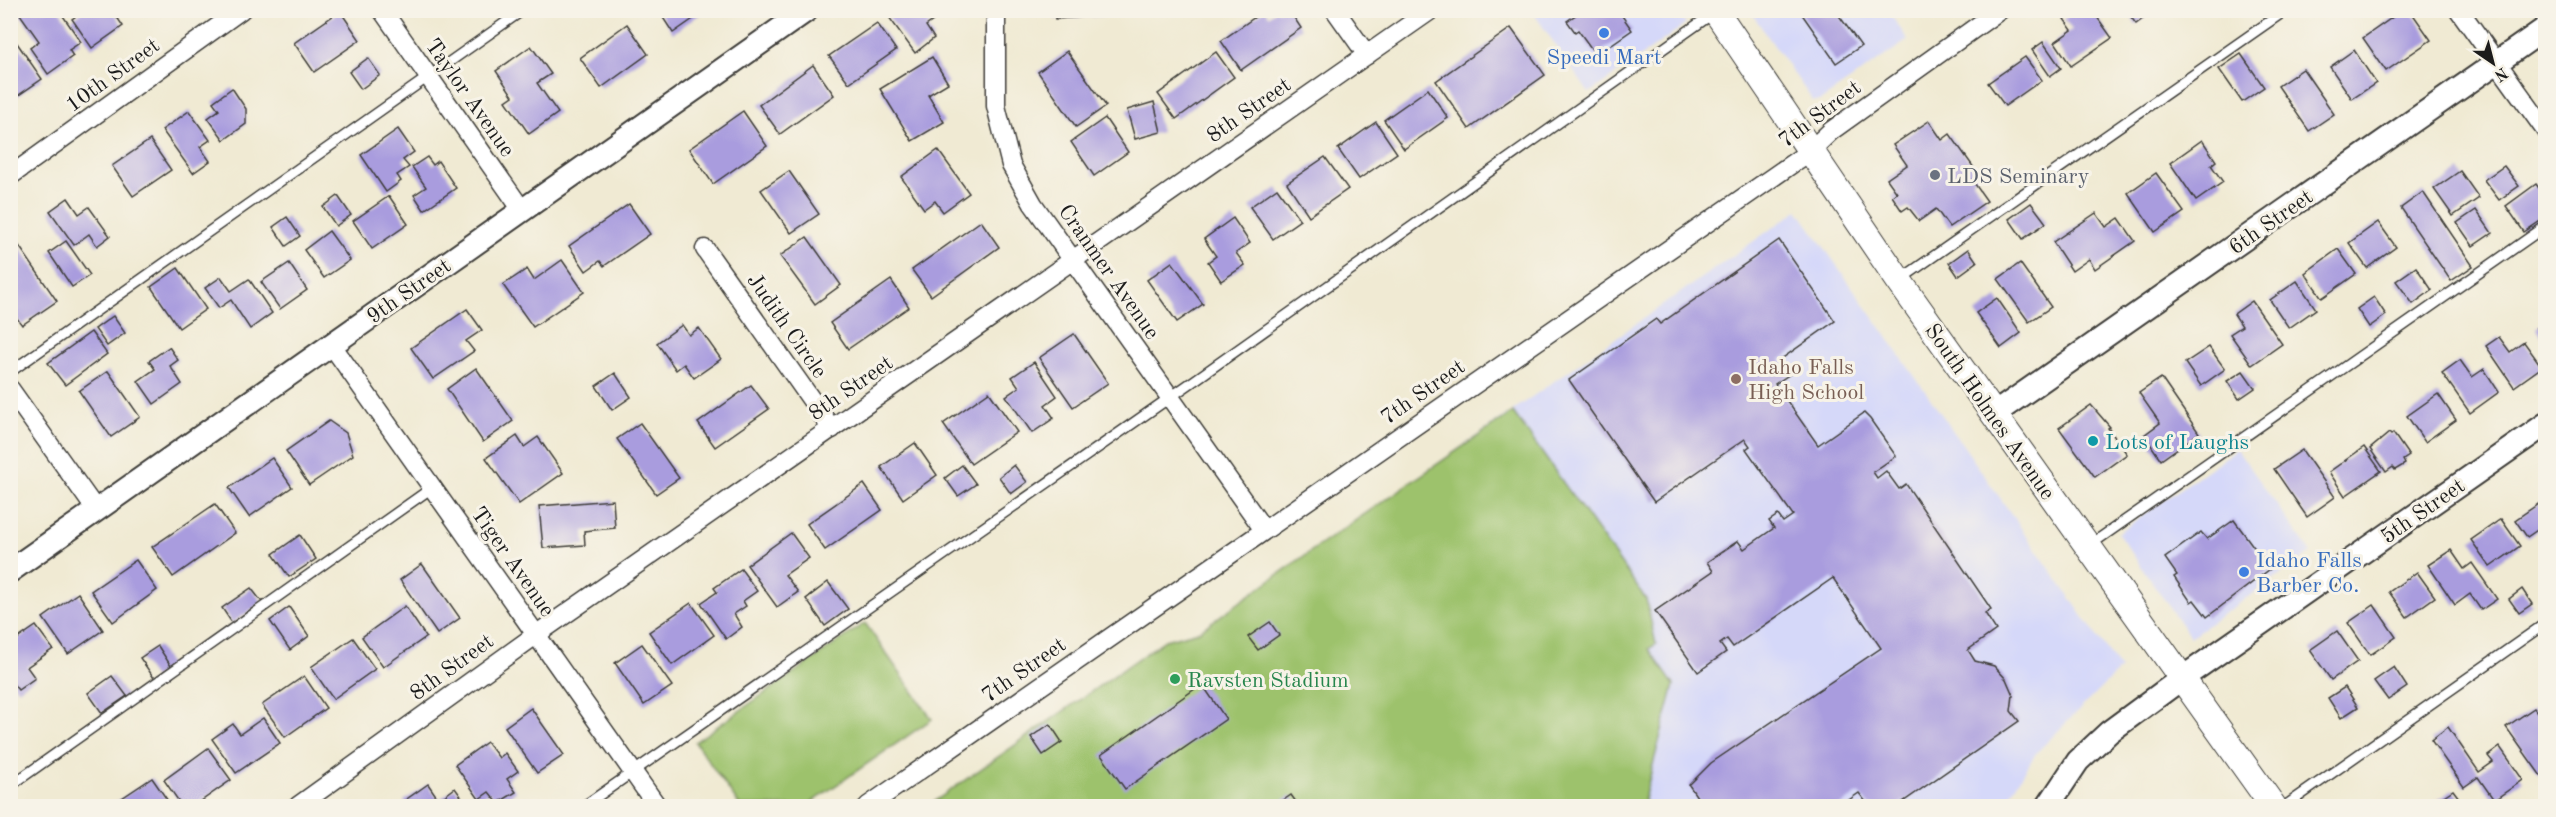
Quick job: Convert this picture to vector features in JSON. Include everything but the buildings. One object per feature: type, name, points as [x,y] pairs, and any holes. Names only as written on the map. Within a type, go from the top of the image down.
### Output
[{"type":"main road","name":"South Holmes Avenue","points":[[1716,11],[1809,152],[1899,281],[2272,807]]},
{"type":"street","name":"10th Street","points":[[10,176],[241,10]]},
{"type":"street","name":"Taylor Avenue","points":[[382,10],[522,210]]},
{"type":"street","name":"9th Street","points":[[10,571],[807,10]]},
{"type":"street","name":"Cranmer Avenue","points":[[996,10],[996,106],[1011,165],[1033,204],[1264,530]]},
{"type":"street","points":[[1335,10],[1367,55]]},
{"type":"street","name":"8th Street","points":[[298,807],[537,634],[1431,10]]},
{"type":"street","name":"7th Street","points":[[868,807],[1809,152],[1831,131],[2000,10]]},
{"type":"street","points":[[2459,10],[2546,131]]},
{"type":"street","name":"6th Street","points":[[1994,414],[2546,28]]},
{"type":"street","name":"Judith Circle","points":[[705,249],[832,429]]},
{"type":"street","name":"Tiger Avenue","points":[[331,344],[657,807]]},
{"type":"street","points":[[10,389],[96,510]]},
{"type":"street","name":"5th Street","points":[[2048,807],[2078,761],[2109,732],[2181,679],[2546,424]]},
{"type":"lane","points":[[10,372],[523,10]]},
{"type":"lane","points":[[1899,281],[2286,10]]},
{"type":"lane","points":[[584,807],[1170,398],[1716,11]]},
{"type":"lane","points":[[2088,547],[2546,226]]},
{"type":"lane","points":[[10,786],[433,487]]},
{"type":"lane","points":[[2285,807],[2546,623]]},
{"type":"shaded area","points":[[1532,11],[1676,11],[1686,24],[1589,93]]},
{"type":"shaded area","points":[[1750,11],[1888,11],[1908,40],[1820,101],[1813,101]]},
{"type":"shaded area","name":"Idaho Falls High School","points":[[1798,210],[2120,669],[2036,753],[2003,806],[928,806],[1165,640],[1199,631]]},
{"type":"shaded area","points":[[2237,449],[2311,553],[2190,637],[2118,533]]},
{"type":"green space","points":[[1513,412],[1646,599],[1656,644],[1649,649],[1674,685],[1644,799],[1648,806],[928,806],[1165,640],[1199,631]]},
{"type":"green space","points":[[865,623],[932,719],[806,806],[740,806],[695,742]]},
{"type":"place","name":"Speedi Mart","points":[[1604,33]]},
{"type":"place","name":"LDS Seminary","points":[[1935,175]]},
{"type":"place","name":"Idaho Falls High School","points":[[1736,379]]},
{"type":"place","name":"Lots of Laughs","points":[[2093,441]]},
{"type":"place","name":"Idaho Falls Barber Co.","points":[[2244,572]]},
{"type":"place","name":"Ravsten Stadium","points":[[1175,679]]}]
